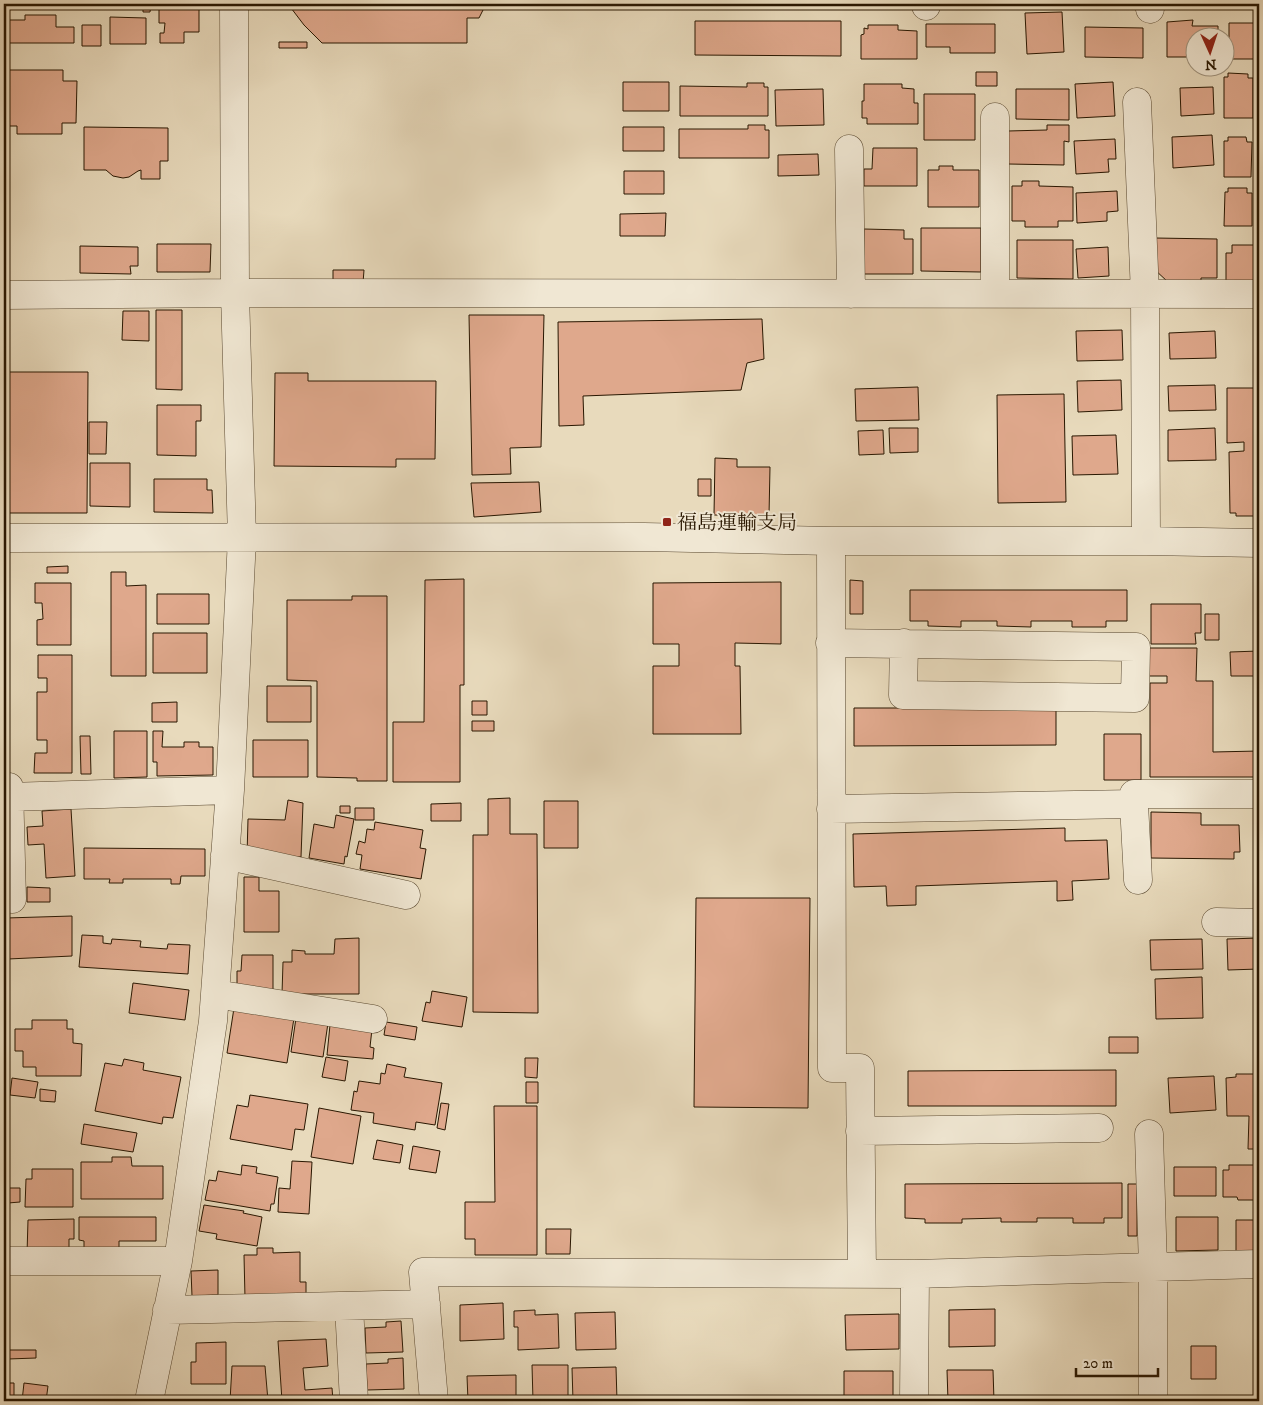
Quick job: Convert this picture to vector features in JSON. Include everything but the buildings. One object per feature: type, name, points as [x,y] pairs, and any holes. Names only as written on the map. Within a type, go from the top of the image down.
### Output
[{"type":"street","points":[[149,1401],[178,1261],[213,1021],[230,790],[242,538],[235,293],[234,4]]},
{"type":"street","points":[[1137,102],[1145,294],[1146,541]]},
{"type":"street","points":[[995,117],[995,294]]},
{"type":"street","points":[[849,149],[850,294]]},
{"type":"street","points":[[4,295],[235,293],[1259,294]]},
{"type":"street","points":[[4,538],[644,537],[830,541],[1259,543]]},
{"type":"street","points":[[830,541],[832,1068],[860,1068],[862,1274]]},
{"type":"street","points":[[830,643],[904,643],[1136,647],[1135,698],[903,696],[904,643]]},
{"type":"street","points":[[12,899],[6,792],[230,790]]},
{"type":"street","points":[[1138,880],[1134,794],[1259,794]]},
{"type":"street","points":[[831,809],[1134,804]]},
{"type":"street","points":[[225,855],[406,895]]},
{"type":"street","points":[[1216,922],[1259,923]]},
{"type":"street","points":[[215,994],[373,1019]]},
{"type":"street","points":[[860,1131],[1099,1128]]},
{"type":"street","points":[[1149,1134],[1153,1268],[1153,1401]]},
{"type":"street","points":[[4,1261],[178,1261]]},
{"type":"street","points":[[434,1401],[423,1272],[915,1274],[1259,1264]]},
{"type":"street","points":[[914,1401],[915,1274]]},
{"type":"street","points":[[167,1310],[426,1304]]},
{"type":"street","points":[[348,1306],[354,1401]]},
{"type":"place","name":"福島運輸支局","points":[[667,522]]}]
